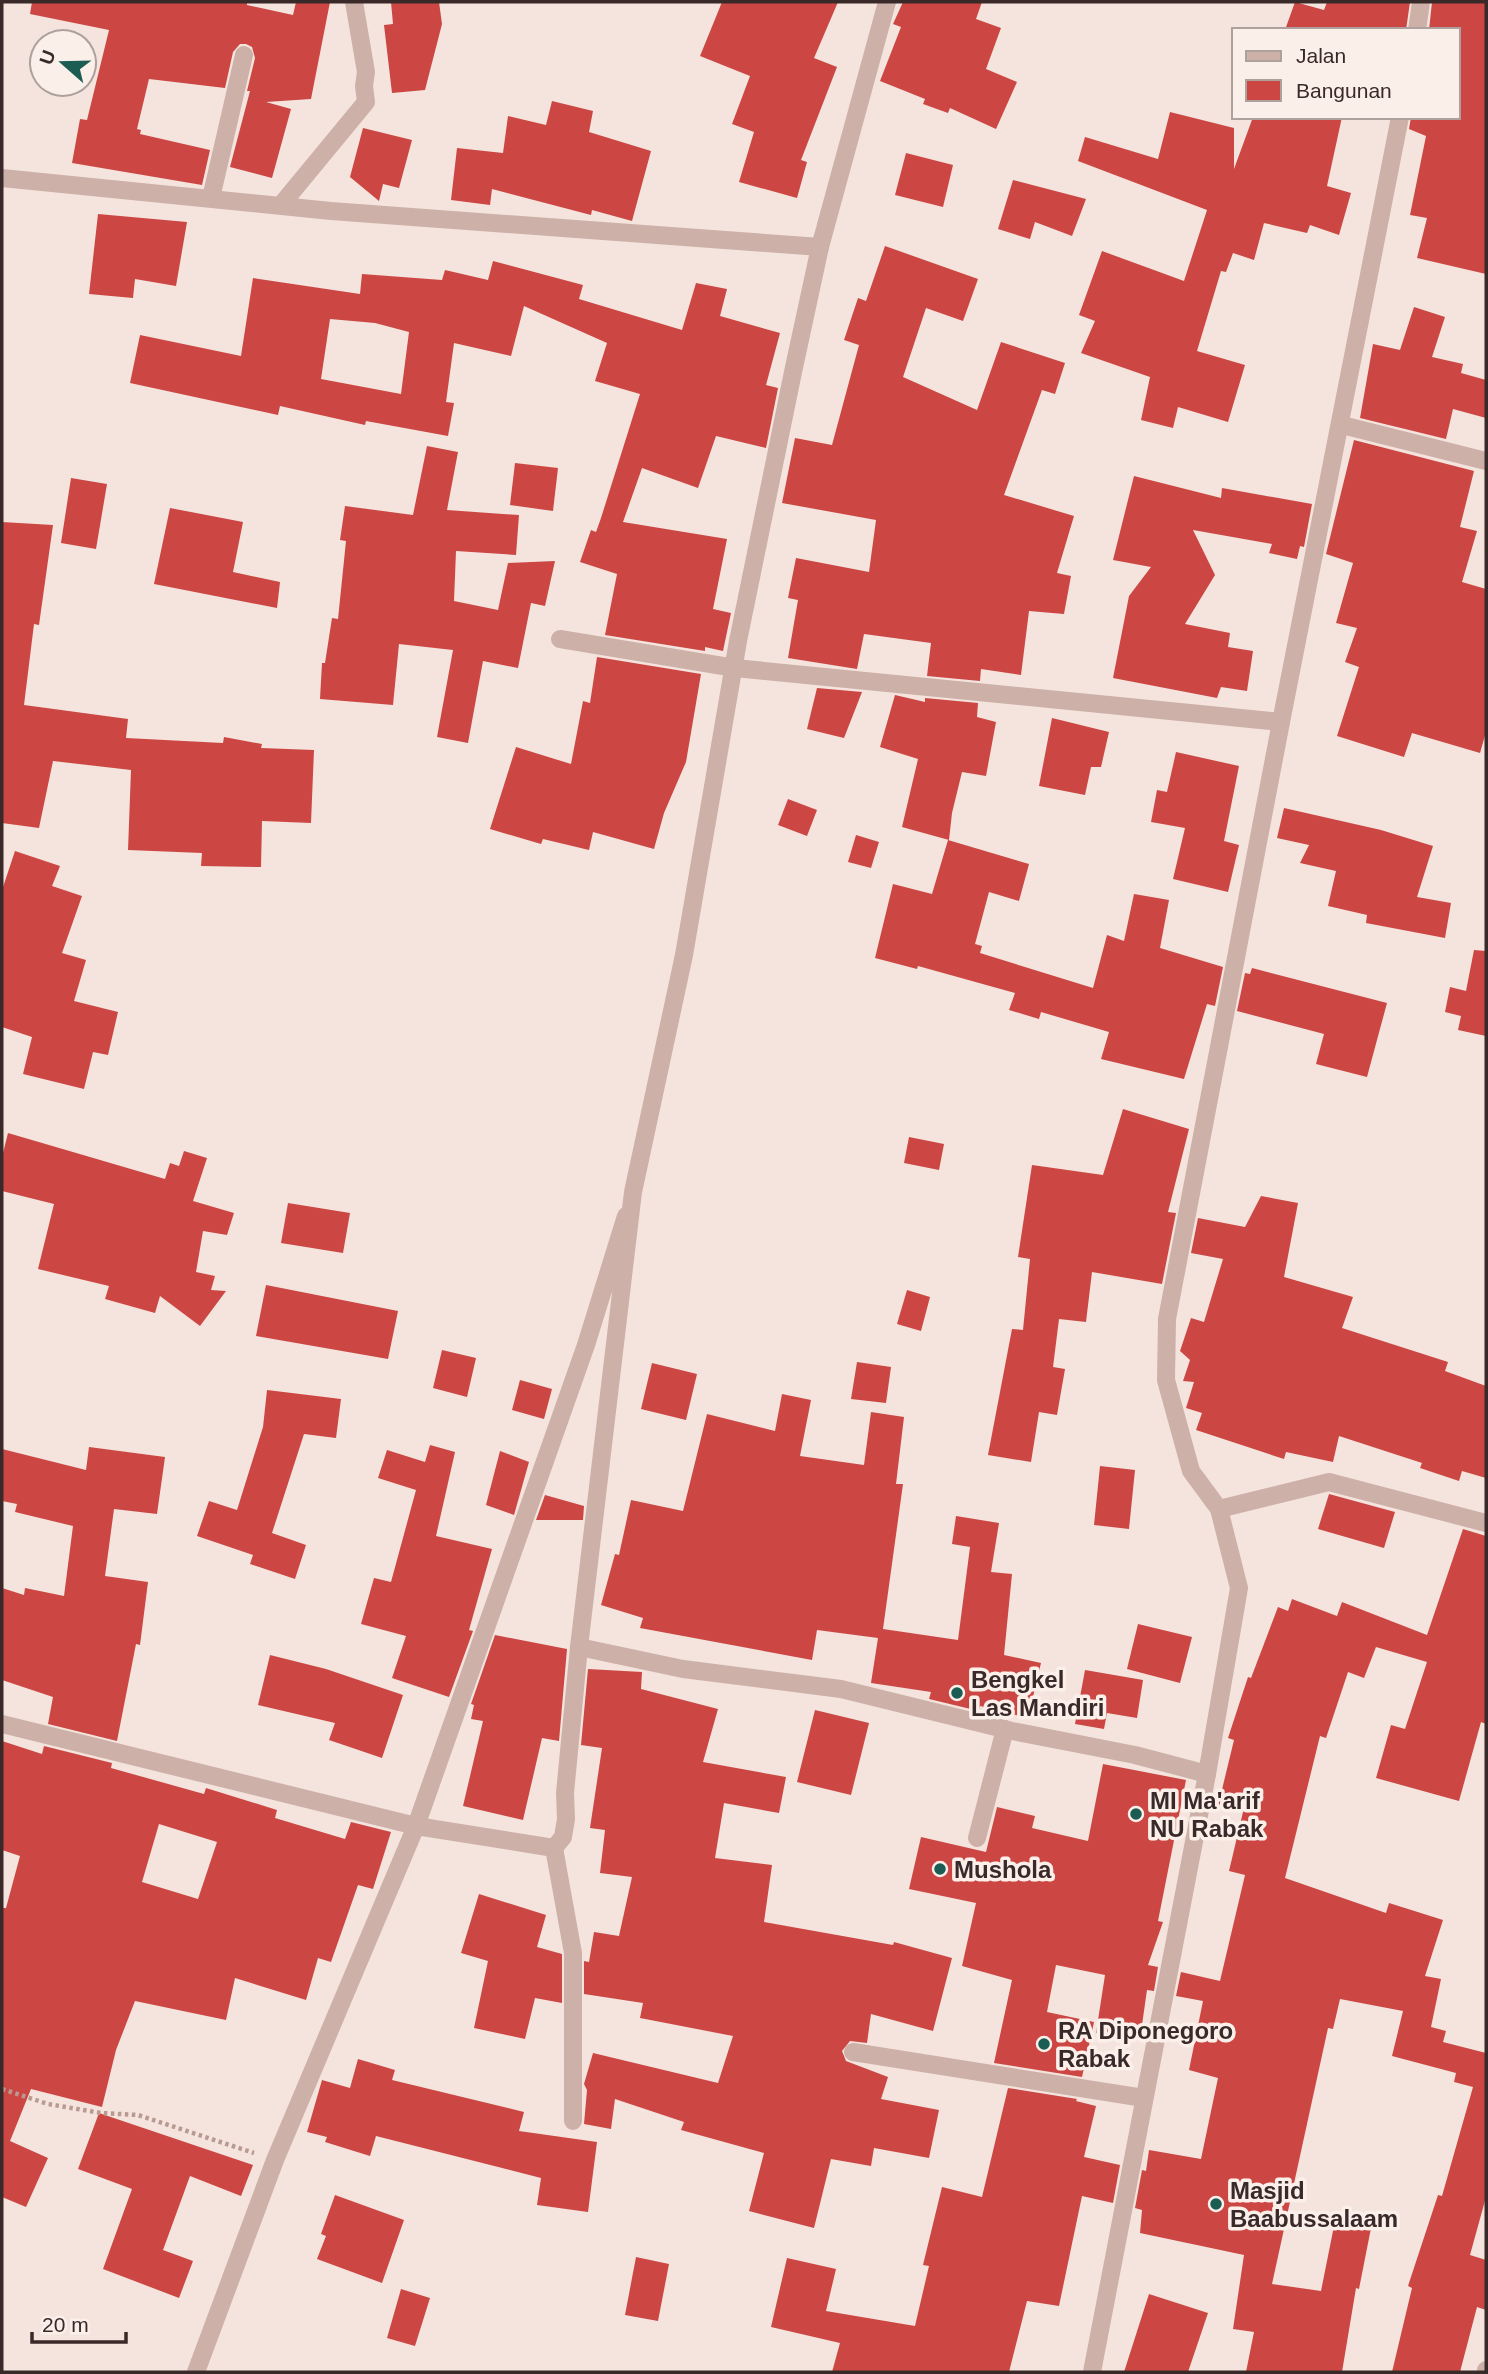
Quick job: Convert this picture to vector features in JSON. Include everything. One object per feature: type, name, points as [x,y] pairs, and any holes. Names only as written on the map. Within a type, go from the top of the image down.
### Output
[{"type":"street","points":[[281,205],[366,102],[363,86],[366,72],[354,2]]},
{"type":"street","points":[[196,2372],[275,2160],[416,1826],[586,1345],[633,1192],[684,955],[735,668],[820,247],[887,2]]},
{"type":"street","points":[[1417,28],[1421,2]]},
{"type":"street","points":[[211,198],[244,55]]},
{"type":"street","points":[[1092,2372],[1207,1774],[1239,1588],[1219,1509],[1191,1471],[1166,1380],[1167,1319],[1280,722],[1342,425],[1400,119]]},
{"type":"street","points":[[2,178],[281,205],[820,247]]},
{"type":"street","points":[[1342,425],[1486,461]]},
{"type":"street","points":[[560,639],[735,668],[1280,722]]},
{"type":"street","points":[[573,2121],[573,1953],[554,1848],[563,1837],[566,1819],[565,1793],[579,1647],[633,1192]]},
{"type":"street","points":[[1219,1509],[1329,1482],[1486,1523]]},
{"type":"street","points":[[579,1647],[684,1668],[841,1689],[1005,1729],[1135,1755],[1207,1774]]},
{"type":"street","points":[[2,1724],[416,1826],[554,1848]]},
{"type":"street","points":[[977,1838],[1005,1729]]},
{"type":"street","points":[[853,2052],[1144,2098]]},
{"type":"path","points":[[2,2089],[48,2104],[101,2113],[138,2115],[275,2160]]},
{"type":"building","points":[[32,2],[247,2],[247,5],[293,15],[296,2],[330,2],[311,99],[266,102],[291,109],[272,178],[230,167],[250,91],[247,91],[255,58],[252,47],[240,44],[233,52],[225,88],[149,79],[137,129],[141,130],[140,134],[210,150],[202,185],[72,163],[80,119],[87,120],[92,98],[98,98],[98,75],[109,30],[30,14]]},
{"type":"building","points":[[391,2],[439,2],[442,24],[425,90],[392,93],[384,25],[393,24]]},
{"type":"building","points":[[722,2],[838,2],[814,58],[837,67],[801,160],[807,162],[797,198],[739,182],[754,132],[732,124],[750,76],[700,56]]},
{"type":"building","points":[[903,2],[982,2],[976,19],[1001,28],[986,69],[1017,82],[996,129],[950,108],[948,113],[923,104],[925,99],[880,81],[901,27],[893,24]]},
{"type":"building","points":[[1295,2],[1324,10],[1327,2],[1410,2],[1406,28],[1286,28]]},
{"type":"building","points":[[1432,2],[1486,2],[1486,274],[1417,258],[1427,218],[1410,215],[1426,136],[1409,129],[1411,119],[1460,119],[1460,28],[1429,28]]},
{"type":"building","points":[[552,101],[593,111],[589,132],[651,151],[632,221],[592,210],[591,215],[492,189],[490,205],[451,200],[457,148],[503,153],[508,116],[546,125]]},
{"type":"building","points":[[1170,112],[1234,128],[1234,169],[1252,119],[1342,119],[1327,186],[1351,193],[1339,235],[1310,225],[1307,233],[1264,223],[1254,260],[1233,253],[1226,272],[1221,271],[1197,351],[1245,365],[1228,422],[1178,407],[1173,428],[1141,420],[1150,377],[1081,353],[1095,321],[1079,315],[1102,251],[1184,281],[1207,210],[1078,161],[1085,137],[1158,159]]},
{"type":"building","points":[[363,128],[412,140],[399,188],[383,184],[379,201],[350,177]]},
{"type":"building","points":[[906,153],[953,165],[943,207],[895,195]]},
{"type":"building","points":[[1013,180],[1086,199],[1072,236],[1035,222],[1030,239],[998,229]]},
{"type":"building","points":[[98,214],[187,222],[176,286],[135,279],[133,298],[89,294]]},
{"type":"building","points":[[885,246],[978,279],[963,321],[926,308],[903,377],[977,410],[1001,342],[1065,363],[1055,394],[1042,390],[1004,495],[1074,516],[1057,573],[1071,576],[1064,614],[1029,611],[1021,675],[981,669],[980,681],[927,676],[931,643],[864,634],[857,669],[788,658],[798,600],[788,598],[796,558],[869,572],[876,520],[782,503],[795,438],[832,445],[859,345],[844,340],[858,298],[866,301]]},
{"type":"building","points":[[493,261],[583,285],[579,299],[682,330],[696,283],[727,289],[720,316],[780,333],[766,385],[778,388],[766,448],[716,436],[698,488],[642,468],[623,522],[727,539],[713,609],[731,613],[723,651],[705,647],[705,651],[605,635],[617,574],[580,562],[591,530],[596,532],[601,518],[640,394],[595,381],[607,343],[524,306],[511,356],[454,343],[446,402],[454,403],[448,436],[366,421],[365,425],[280,406],[278,415],[130,383],[140,335],[241,356],[253,278],[360,294],[362,274],[442,280],[445,270],[488,280]],"holes":[[[330,319],[375,323],[409,332],[401,394],[321,379]]]},
{"type":"building","points":[[1414,307],[1445,317],[1432,357],[1463,364],[1461,373],[1486,380],[1486,418],[1453,409],[1446,439],[1360,418],[1373,344],[1400,350]]},
{"type":"building","points":[[1354,440],[1474,471],[1460,527],[1477,531],[1462,582],[1486,589],[1486,732],[1480,753],[1412,733],[1404,757],[1337,736],[1359,667],[1345,662],[1357,628],[1336,623],[1353,563],[1326,554]]},
{"type":"building","points":[[427,446],[458,452],[447,510],[519,515],[516,555],[456,551],[454,601],[498,610],[508,563],[555,561],[545,606],[531,603],[518,668],[483,661],[468,743],[437,737],[453,650],[399,644],[393,705],[320,699],[322,663],[325,663],[332,618],[338,619],[346,541],[340,540],[345,506],[413,515]]},
{"type":"building","points":[[515,463],[558,468],[553,511],[510,505]]},
{"type":"building","points":[[1134,476],[1221,498],[1222,488],[1312,504],[1304,547],[1300,546],[1297,559],[1269,553],[1272,544],[1193,530],[1215,575],[1185,624],[1230,633],[1228,647],[1253,651],[1247,691],[1221,687],[1217,698],[1113,678],[1129,596],[1151,567],[1113,560]]},
{"type":"building","points":[[71,478],[107,484],[96,549],[61,543]]},
{"type":"building","points":[[170,508],[243,522],[233,572],[280,582],[277,608],[154,584]]},
{"type":"building","points":[[2,522],[53,525],[39,625],[34,624],[24,705],[128,719],[126,738],[223,743],[224,737],[262,744],[261,748],[314,750],[311,823],[262,821],[261,867],[201,866],[202,853],[128,850],[131,770],[53,761],[39,828],[2,823]]},
{"type":"building","points":[[597,657],[701,674],[686,762],[664,813],[654,849],[593,832],[589,850],[543,839],[541,844],[490,829],[516,747],[571,764],[583,701],[590,703]]},
{"type":"building","points":[[817,688],[862,692],[844,738],[807,729]]},
{"type":"building","points":[[895,695],[925,702],[925,698],[978,703],[977,717],[996,722],[986,776],[962,772],[952,813],[949,840],[902,827],[918,759],[880,747]]},
{"type":"building","points":[[1052,718],[1109,732],[1101,767],[1091,767],[1085,795],[1039,786]]},
{"type":"building","points":[[1176,752],[1239,766],[1224,841],[1239,845],[1228,892],[1173,879],[1185,828],[1151,822],[1157,790],[1167,792]]},
{"type":"building","points":[[788,799],[817,810],[807,836],[778,825]]},
{"type":"building","points":[[1284,808],[1381,830],[1433,846],[1417,897],[1451,903],[1445,938],[1366,923],[1367,915],[1328,906],[1336,871],[1300,863],[1309,845],[1277,838]]},
{"type":"building","points":[[856,835],[879,842],[871,868],[848,862]]},
{"type":"building","points":[[948,840],[1029,864],[1019,901],[989,892],[975,944],[982,946],[980,953],[1093,988],[1107,935],[1124,941],[1134,894],[1169,900],[1160,948],[1223,967],[1215,1006],[1207,1004],[1184,1079],[1101,1059],[1109,1032],[1041,1012],[1039,1019],[1009,1010],[1015,993],[918,966],[917,969],[875,958],[893,884],[932,894]]},
{"type":"building","points":[[15,851],[60,866],[52,886],[82,896],[62,953],[86,960],[74,1001],[118,1012],[108,1055],[93,1052],[84,1089],[23,1074],[32,1037],[2,1027],[2,890]]},
{"type":"building","points":[[1474,950],[1486,951],[1486,1036],[1458,1030],[1461,1016],[1445,1012],[1450,987],[1466,991]]},
{"type":"building","points":[[1252,968],[1387,1003],[1367,1077],[1316,1064],[1324,1034],[1237,1011],[1245,973],[1250,974]]},
{"type":"building","points":[[1123,1109],[1189,1129],[1168,1212],[1176,1213],[1162,1284],[1092,1272],[1086,1322],[1059,1319],[1053,1367],[1065,1369],[1057,1415],[1039,1412],[1031,1462],[988,1455],[1012,1329],[1023,1330],[1030,1259],[1018,1257],[1032,1165],[1103,1175]]},
{"type":"building","points":[[8,1133],[165,1179],[170,1163],[179,1166],[184,1151],[207,1158],[193,1201],[234,1213],[227,1235],[203,1231],[196,1272],[215,1276],[211,1290],[226,1291],[200,1326],[160,1296],[155,1313],[105,1299],[109,1286],[38,1269],[54,1204],[2,1191],[2,1157]]},
{"type":"building","points":[[909,1137],[944,1144],[939,1170],[904,1163]]},
{"type":"building","points":[[1261,1196],[1298,1203],[1284,1277],[1353,1297],[1342,1328],[1448,1362],[1445,1371],[1486,1386],[1486,1478],[1462,1471],[1459,1481],[1420,1468],[1422,1463],[1339,1436],[1333,1462],[1286,1452],[1284,1459],[1196,1430],[1202,1413],[1186,1408],[1194,1382],[1183,1381],[1190,1360],[1180,1351],[1191,1318],[1204,1322],[1223,1259],[1191,1253],[1198,1218],[1245,1227]]},
{"type":"building","points":[[288,1203],[350,1213],[343,1253],[281,1243]]},
{"type":"building","points":[[266,1285],[398,1311],[388,1359],[256,1336]]},
{"type":"building","points":[[907,1290],[930,1297],[921,1331],[897,1324]]},
{"type":"building","points":[[442,1350],[476,1358],[467,1397],[433,1388]]},
{"type":"building","points":[[857,1362],[891,1367],[886,1403],[851,1399]]},
{"type":"building","points":[[652,1363],[697,1374],[686,1420],[641,1409]]},
{"type":"building","points":[[520,1380],[552,1389],[544,1419],[512,1410]]},
{"type":"building","points":[[267,1390],[341,1399],[336,1438],[304,1434],[272,1533],[306,1545],[295,1579],[250,1564],[253,1555],[197,1536],[209,1501],[237,1510],[263,1427]]},
{"type":"building","points":[[782,1394],[811,1400],[800,1456],[864,1465],[871,1412],[904,1417],[896,1484],[903,1484],[883,1629],[958,1640],[970,1547],[952,1544],[956,1516],[999,1523],[991,1572],[1012,1574],[1004,1655],[1041,1663],[1028,1718],[980,1706],[979,1711],[929,1699],[931,1692],[871,1683],[878,1638],[817,1630],[812,1660],[640,1628],[643,1618],[601,1605],[615,1554],[619,1555],[631,1500],[683,1511],[707,1414],[775,1431]]},
{"type":"building","points":[[430,1445],[455,1452],[436,1536],[492,1549],[469,1630],[473,1631],[449,1697],[392,1678],[406,1636],[361,1624],[374,1578],[391,1582],[416,1490],[378,1478],[387,1450],[425,1462]]},
{"type":"building","points":[[89,1447],[165,1457],[157,1514],[114,1509],[105,1576],[148,1582],[140,1645],[136,1644],[117,1741],[48,1724],[53,1697],[2,1680],[2,1588],[24,1595],[25,1588],[64,1596],[73,1526],[15,1512],[17,1504],[2,1501],[2,1449],[86,1470]]},
{"type":"building","points":[[500,1451],[529,1462],[514,1515],[486,1505]]},
{"type":"building","points":[[1100,1466],[1135,1470],[1129,1529],[1094,1525]]},
{"type":"building","points":[[1329,1494],[1395,1512],[1384,1548],[1318,1529]]},
{"type":"building","points":[[545,1495],[584,1506],[583,1520],[536,1520]]},
{"type":"building","points":[[1463,1529],[1486,1536],[1486,1724],[1481,1722],[1459,1801],[1376,1778],[1391,1725],[1405,1729],[1427,1662],[1376,1647],[1364,1678],[1348,1672],[1326,1738],[1320,1736],[1285,1878],[1386,1913],[1389,1903],[1443,1920],[1425,1976],[1441,1979],[1431,2027],[1446,2031],[1443,2042],[1486,2053],[1486,2197],[1470,2255],[1486,2260],[1486,2310],[1477,2307],[1460,2372],[1392,2372],[1412,2288],[1408,2286],[1438,2195],[1442,2196],[1473,2087],[1454,2082],[1456,2073],[1392,2056],[1403,2011],[1340,1999],[1333,2029],[1328,2028],[1272,2284],[1321,2291],[1336,2216],[1372,2223],[1359,2289],[1356,2288],[1342,2372],[1246,2372],[1254,2332],[1233,2329],[1244,2255],[1140,2233],[1142,2210],[1135,2208],[1142,2170],[1146,2171],[1149,2150],[1201,2159],[1218,2078],[1189,2070],[1203,2001],[1176,1996],[1181,1972],[1220,1981],[1245,1875],[1229,1871],[1243,1812],[1218,1806],[1234,1740],[1228,1738],[1248,1677],[1251,1678],[1278,1607],[1288,1611],[1292,1599],[1337,1616],[1342,1602],[1427,1635]]},
{"type":"building","points":[[1138,1624],[1192,1637],[1180,1683],[1127,1669]]},
{"type":"building","points":[[495,1635],[567,1649],[559,1741],[542,1738],[523,1820],[463,1806],[483,1721],[471,1719],[474,1705],[471,1704]]},
{"type":"building","points":[[270,1655],[326,1669],[403,1695],[382,1758],[329,1740],[335,1723],[258,1705]]},
{"type":"building","points":[[588,1669],[642,1672],[641,1689],[718,1709],[703,1762],[786,1777],[779,1813],[724,1803],[715,1858],[772,1865],[764,1922],[893,1945],[894,1942],[952,1958],[933,2031],[871,2014],[867,2043],[850,2041],[842,2051],[846,2061],[888,2077],[881,2099],[939,2110],[929,2158],[874,2148],[871,2166],[831,2159],[814,2228],[749,2211],[764,2153],[681,2130],[684,2122],[615,2099],[611,2129],[584,2124],[587,2090],[584,2084],[593,2053],[718,2083],[733,2036],[640,2018],[643,2003],[584,1994],[584,1961],[589,1962],[594,1932],[619,1936],[632,1877],[600,1873],[605,1830],[590,1828],[602,1748],[581,1745]]},
{"type":"building","points":[[1085,1670],[1143,1680],[1137,1718],[1107,1713],[1104,1729],[1075,1724]]},
{"type":"building","points":[[815,1710],[869,1723],[851,1795],[797,1782]]},
{"type":"building","points":[[2,1741],[42,1754],[44,1746],[112,1763],[111,1768],[204,1794],[206,1788],[277,1810],[275,1818],[345,1839],[351,1822],[391,1832],[373,1889],[358,1885],[331,1962],[318,1958],[306,2000],[235,1978],[226,2020],[135,2001],[116,2050],[102,2107],[31,2089],[10,2141],[48,2158],[26,2207],[2,2197],[2,1908],[6,1908],[20,1856],[2,1850]],"holes":[[[159,1824],[217,1842],[198,1899],[142,1882]]]},
{"type":"building","points":[[1103,1764],[1186,1780],[1158,1921],[1163,1922],[1148,1965],[1158,1967],[1154,1991],[1147,1990],[1140,2039],[1096,2033],[1105,1975],[1056,1965],[1047,2012],[1094,2022],[1082,2077],[994,2063],[1012,1980],[962,1966],[976,1903],[909,1889],[921,1837],[986,1852],[997,1807],[1035,1816],[1032,1828],[1088,1841]]},
{"type":"building","points":[[479,1894],[546,1915],[537,1947],[562,1954],[562,2003],[535,1998],[525,2039],[474,2028],[488,1961],[461,1953]]},
{"type":"building","points":[[358,2059],[395,2070],[392,2080],[524,2112],[519,2131],[597,2142],[588,2212],[537,2205],[541,2178],[376,2136],[370,2156],[325,2142],[327,2137],[307,2132],[322,2080],[350,2088]]},
{"type":"building","points":[[1008,2088],[1077,2099],[1076,2101],[1096,2106],[1084,2157],[1120,2165],[1113,2203],[1082,2196],[1059,2306],[1027,2301],[1009,2372],[832,2372],[840,2343],[771,2327],[787,2258],[836,2269],[826,2311],[915,2326],[929,2266],[923,2265],[942,2187],[982,2197]]},
{"type":"building","points":[[99,2113],[253,2165],[241,2196],[190,2176],[163,2250],[193,2261],[179,2298],[103,2269],[132,2189],[78,2169]]},
{"type":"building","points":[[335,2195],[404,2220],[382,2283],[317,2259],[326,2236],[321,2234]]},
{"type":"building","points":[[636,2257],[669,2264],[658,2321],[625,2315]]},
{"type":"building","points":[[401,2289],[430,2298],[415,2346],[387,2338]]},
{"type":"building","points":[[1149,2294],[1208,2313],[1188,2372],[1124,2372]]},
{"type":"place","name":"Bengkel Las Mandiri","points":[[957,1693]]},
{"type":"place","name":"MI Ma'arif NU Rabak","points":[[1136,1814]]},
{"type":"place","name":"Mushola","points":[[940,1869]]},
{"type":"place","name":"RA Diponegoro Rabak","points":[[1044,2044]]},
{"type":"place","name":"Masjid Baabussalaam","points":[[1216,2204]]}]
